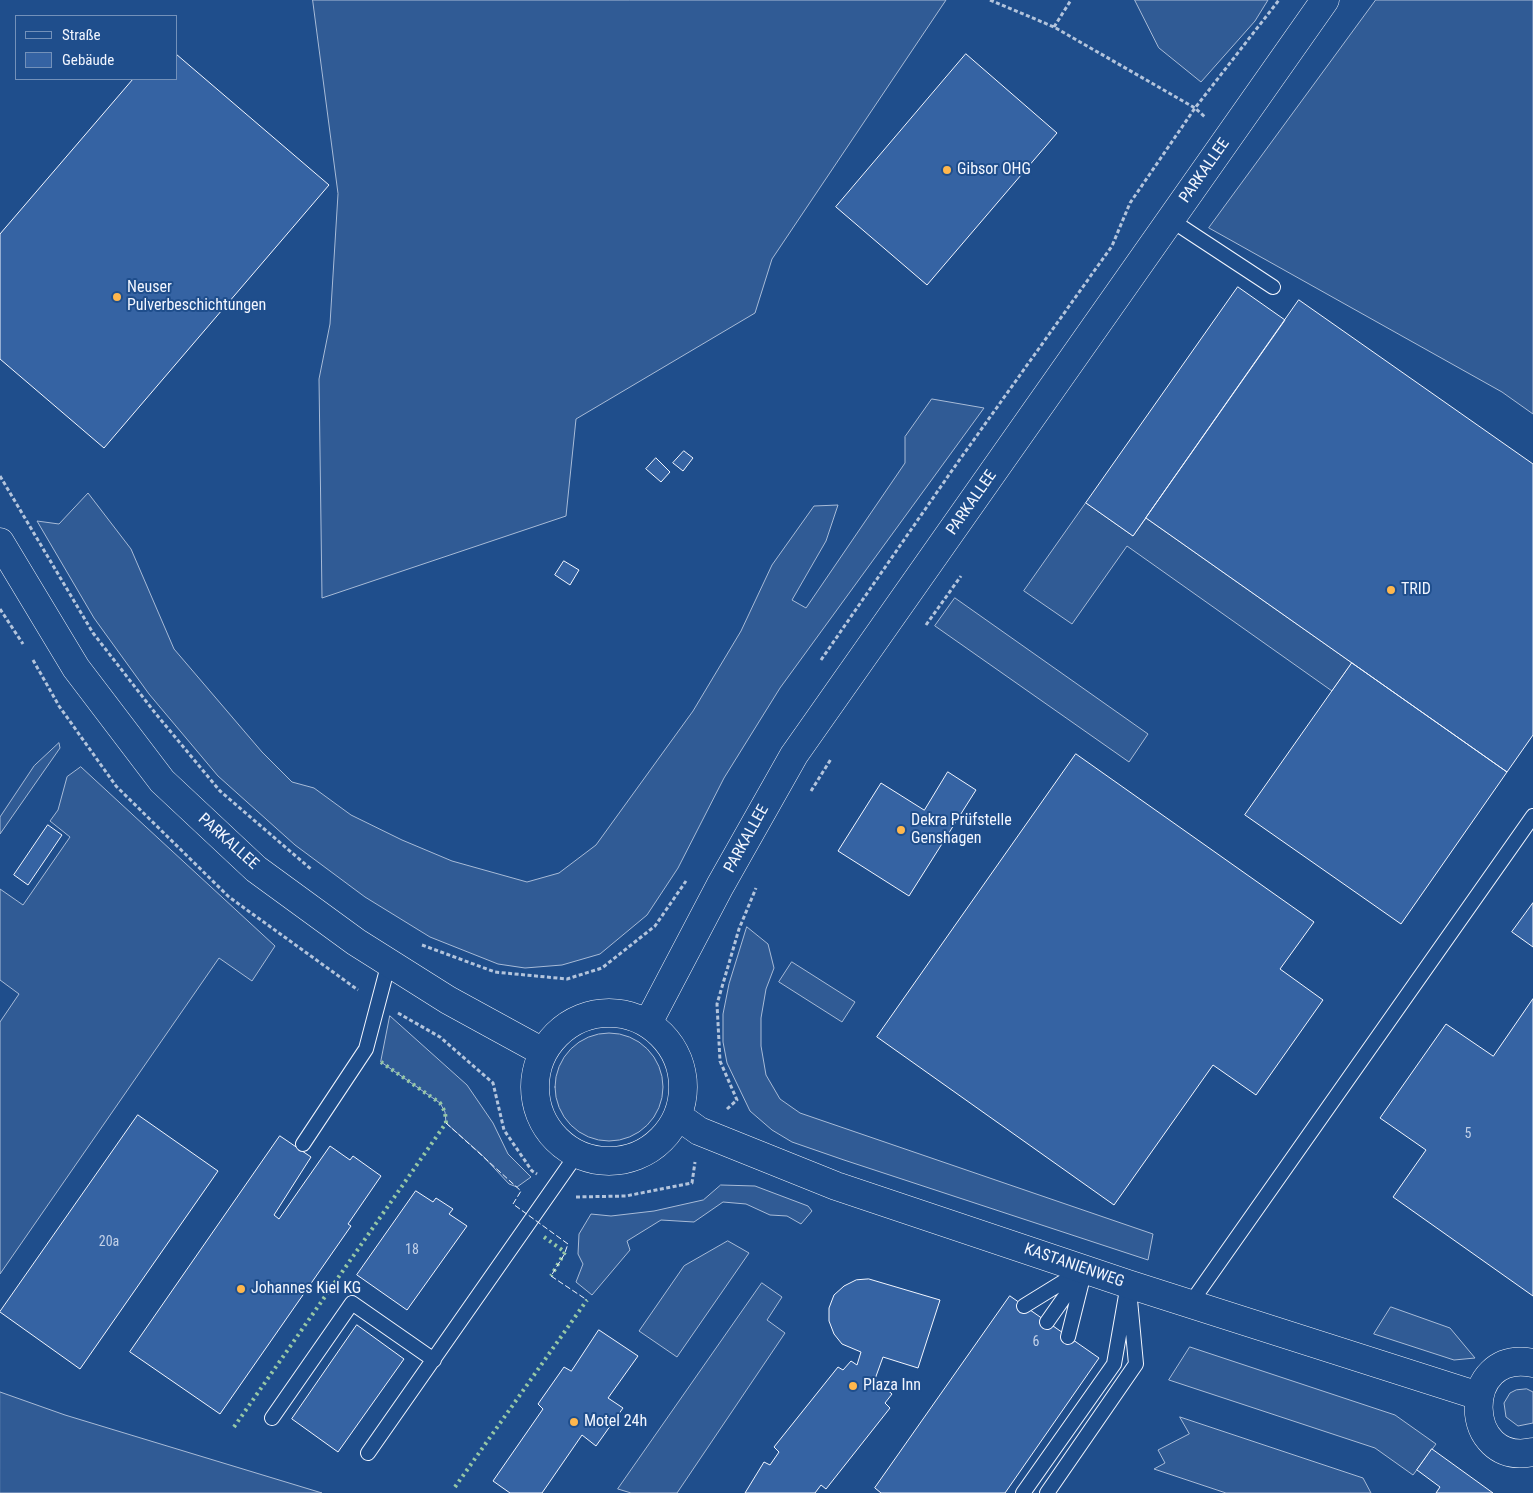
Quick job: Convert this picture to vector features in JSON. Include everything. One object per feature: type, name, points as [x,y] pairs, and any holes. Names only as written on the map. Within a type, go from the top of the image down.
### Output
[{"type":"street","name":"PARKALLEE","points":[[648,1023],[720,886],[794,755],[1325,0]]},
{"type":"street","name":"PARKALLEE","points":[[0,542],[76,668],[162,781],[256,869],[356,942],[448,1000],[543,1052]]},
{"type":"street","points":[[602,1013],[626,1014],[648,1023],[668,1040],[680,1064],[684,1090],[678,1116],[665,1136],[646,1152],[624,1160],[599,1161],[577,1154],[557,1140],[543,1121],[536,1098],[536,1074],[543,1052],[558,1033],[578,1019],[602,1013]]},
{"type":"street","name":"KASTANIENWEG","points":[[678,1116],[699,1132],[836,1186],[1128,1284],[1479,1396]]},
{"type":"street","points":[[1533,1363],[1517,1362],[1500,1368],[1486,1380],[1479,1396],[1478,1414],[1489,1438],[1503,1448],[1512,1451],[1533,1452]]},
{"type":"lane","points":[[1170,220],[1273,287]]},
{"type":"lane","points":[[1190,1304],[1533,816]]},
{"type":"lane","points":[[303,1144],[366,1049],[389,962]]},
{"type":"lane","points":[[368,1453],[577,1154]]},
{"type":"lane","points":[[1024,1306],[1085,1269]]},
{"type":"lane","points":[[1048,1322],[1085,1269]]},
{"type":"lane","points":[[1068,1337],[1085,1269]]},
{"type":"lane","points":[[1024,1493],[1114,1364],[1128,1284]]},
{"type":"lane","points":[[1046,1493],[1136,1364],[1128,1284]]},
{"type":"lane","points":[[272,1418],[352,1303],[434,1360]]},
{"type":"path","points":[[990,0],[1054,27],[1195,108],[1229,136]]},
{"type":"path","points":[[1054,27],[1071,0]]},
{"type":"path","points":[[817,666],[958,461],[1112,246],[1130,203],[1195,108],[1279,0]]},
{"type":"path","points":[[0,476],[93,632],[156,714],[220,791],[314,871]]},
{"type":"path","points":[[921,631],[960,576]]},
{"type":"path","points":[[0,609],[27,650]]},
{"type":"path","points":[[32,658],[59,706],[116,786],[229,897],[360,992],[440,1037],[492,1084],[504,1130],[532,1171],[575,1197],[626,1196],[692,1184],[699,1132],[737,1100],[720,1061],[717,1004],[739,929],[760,881]]},
{"type":"path","points":[[810,794],[835,753]]},
{"type":"path","points":[[417,942],[495,972],[566,978],[602,968],[655,926],[687,880]]},
{"type":"shaded area","points":[[313,0],[946,0],[772,259],[755,313],[576,419],[566,516],[322,598],[319,379],[330,324],[338,194]]},
{"type":"shaded area","points":[[1135,0],[1268,0],[1255,21],[1201,82],[1159,48]]},
{"type":"shaded area","points":[[1376,0],[1533,0],[1533,414],[1502,392],[1209,228]]},
{"type":"shaded area","points":[[932,399],[984,408],[780,688],[724,778],[678,868],[647,915],[600,954],[562,965],[525,968],[498,964],[430,937],[365,897],[295,845],[218,776],[149,694],[94,618],[37,521],[59,524],[88,493],[131,549],[174,649],[262,752],[292,782],[314,788],[351,815],[402,840],[452,861],[527,882],[559,873],[596,845],[693,711],[741,631],[772,565],[814,506],[838,505],[826,541],[792,600],[806,608],[905,463],[905,437]]},
{"type":"shaded area","points":[[1086,503],[1133,536],[1146,518],[1352,663],[1332,691],[1127,546],[1072,624],[1024,591]]},
{"type":"shaded area","points":[[955,598],[1148,734],[1129,762],[935,626]]},
{"type":"shaded area","points":[[59,743],[60,748],[0,834],[0,817],[34,766]]},
{"type":"shaded area","points":[[81,767],[275,946],[252,981],[219,958],[0,1274],[0,1022],[19,994],[0,980],[0,889],[23,905],[70,837],[50,821],[58,810],[67,777]]},
{"type":"shaded area","points":[[747,927],[768,944],[774,968],[766,989],[761,1018],[761,1046],[766,1075],[780,1099],[800,1113],[1153,1234],[1148,1260],[844,1160],[792,1142],[772,1130],[750,1111],[727,1063],[723,1042],[723,1014],[729,984]]},
{"type":"shaded area","points":[[792,962],[855,1002],[842,1022],[779,982]]},
{"type":"shaded area","points":[[390,1016],[467,1085],[493,1123],[508,1154],[531,1177],[517,1187],[509,1184],[482,1155],[446,1123],[445,1112],[440,1103],[381,1062]]},
{"type":"shaded area","points":[[609,1033],[630,1037],[647,1049],[659,1066],[663,1087],[659,1108],[647,1125],[630,1137],[609,1141],[588,1137],[571,1125],[559,1108],[555,1087],[559,1066],[571,1049],[588,1037]]},
{"type":"shaded area","points":[[721,1185],[755,1186],[808,1206],[812,1211],[801,1224],[787,1216],[770,1215],[746,1204],[723,1202],[694,1222],[661,1220],[627,1241],[630,1250],[592,1295],[576,1282],[583,1264],[578,1254],[579,1234],[591,1214],[611,1216],[654,1211],[703,1200]]},
{"type":"shaded area","points":[[728,1241],[749,1253],[677,1357],[639,1331],[684,1266]]},
{"type":"shaded area","points":[[762,1283],[782,1297],[767,1320],[785,1333],[677,1493],[631,1493],[618,1489]]},
{"type":"shaded area","points":[[1391,1307],[1450,1328],[1475,1358],[1454,1360],[1374,1334]]},
{"type":"shaded area","points":[[1190,1347],[1395,1415],[1436,1444],[1413,1475],[1375,1448],[1169,1380]]},
{"type":"shaded area","points":[[1527,1389],[1533,1392],[1533,1423],[1518,1426],[1506,1417],[1504,1403],[1510,1393],[1516,1390]]},
{"type":"shaded area","points":[[0,1392],[65,1415],[322,1493],[0,1493]]},
{"type":"shaded area","points":[[1180,1417],[1363,1478],[1371,1493],[1226,1493],[1154,1469],[1165,1463],[1158,1450],[1189,1434]]},
{"type":"building","name":"Gibsor OHG","points":[[966,54],[1057,133],[927,285],[836,207]]},
{"type":"building","name":"Neuser Pulverbeschichtungen","points":[[178,56],[329,185],[104,448],[0,359],[0,234],[132,80],[178,80]]},
{"type":"building","points":[[1238,287],[1285,320],[1133,536],[1086,503]]},
{"type":"building","name":"TRID","points":[[1299,300],[1533,464],[1533,735],[1507,772],[1146,518]]},
{"type":"building","points":[[684,451],[693,458],[683,471],[673,463]]},
{"type":"building","points":[[656,458],[670,472],[661,482],[646,469]]},
{"type":"building","points":[[564,561],[579,570],[570,585],[555,575]]},
{"type":"building","points":[[1352,663],[1507,772],[1401,924],[1245,815]]},
{"type":"building","points":[[1076,754],[1314,922],[1280,969],[1323,1000],[1256,1095],[1213,1065],[1114,1205],[877,1037]]},
{"type":"building","name":"Dekra Prüfstelle Genshagen","points":[[948,772],[976,790],[909,896],[838,851],[881,783],[924,810]]},
{"type":"building","points":[[48,825],[62,835],[28,885],[14,875]]},
{"type":"building","points":[[1533,903],[1533,947],[1512,932]]},
{"type":"building","points":[[1533,999],[1533,1296],[1393,1197],[1426,1150],[1380,1118],[1446,1024],[1493,1056]]},
{"type":"building","points":[[138,1115],[218,1171],[80,1369],[0,1312]]},
{"type":"building","name":"Johannes Kiel KG","points":[[280,1136],[311,1157],[274,1215],[279,1219],[330,1146],[350,1160],[353,1156],[381,1176],[348,1224],[351,1226],[220,1414],[130,1352]]},
{"type":"building","points":[[416,1191],[433,1202],[436,1198],[453,1209],[449,1214],[467,1226],[407,1310],[357,1275]]},
{"type":"building","name":"Plaza Inn","points":[[869,1279],[940,1300],[918,1368],[883,1357],[875,1379],[892,1394],[885,1403],[890,1408],[826,1489],[821,1485],[815,1493],[745,1493],[764,1462],[770,1465],[779,1452],[774,1447],[838,1367],[843,1370],[851,1361],[857,1365],[861,1352],[842,1344],[834,1334],[829,1321],[829,1308],[834,1295],[844,1286],[856,1280]]},
{"type":"building","points":[[1010,1296],[1099,1358],[1005,1493],[881,1493],[875,1488]]},
{"type":"building","points":[[357,1325],[404,1359],[338,1452],[292,1419]]},
{"type":"building","name":"Motel 24h","points":[[599,1330],[638,1356],[608,1398],[623,1408],[596,1446],[582,1435],[542,1493],[510,1493],[493,1481],[543,1409],[538,1404],[564,1367],[571,1371]]},
{"type":"building","points":[[1432,1449],[1493,1493],[1436,1493],[1440,1487],[1417,1470]]},
{"type":"hedge","points":[[234,1427],[446,1123],[445,1112],[440,1103],[381,1062]]},
{"type":"hedge","points":[[544,1237],[565,1252],[551,1276]]},
{"type":"hedge","points":[[455,1487],[587,1300]]},
{"type":"fence","points":[[446,1123],[521,1191],[513,1204],[568,1244],[564,1255],[551,1276],[587,1300]]},
{"type":"place","name":"Gibsor OHG","points":[[947,170]]},
{"type":"place","name":"Neuser Pulverbeschichtungen","points":[[117,297]]},
{"type":"place","name":"TRID","points":[[1391,590]]},
{"type":"place","name":"Dekra Prüfstelle Genshagen","points":[[901,830]]},
{"type":"place","name":"Johannes Kiel KG","points":[[241,1289]]},
{"type":"place","name":"Plaza Inn","points":[[853,1386]]},
{"type":"place","name":"Motel 24h","points":[[574,1422]]}]
